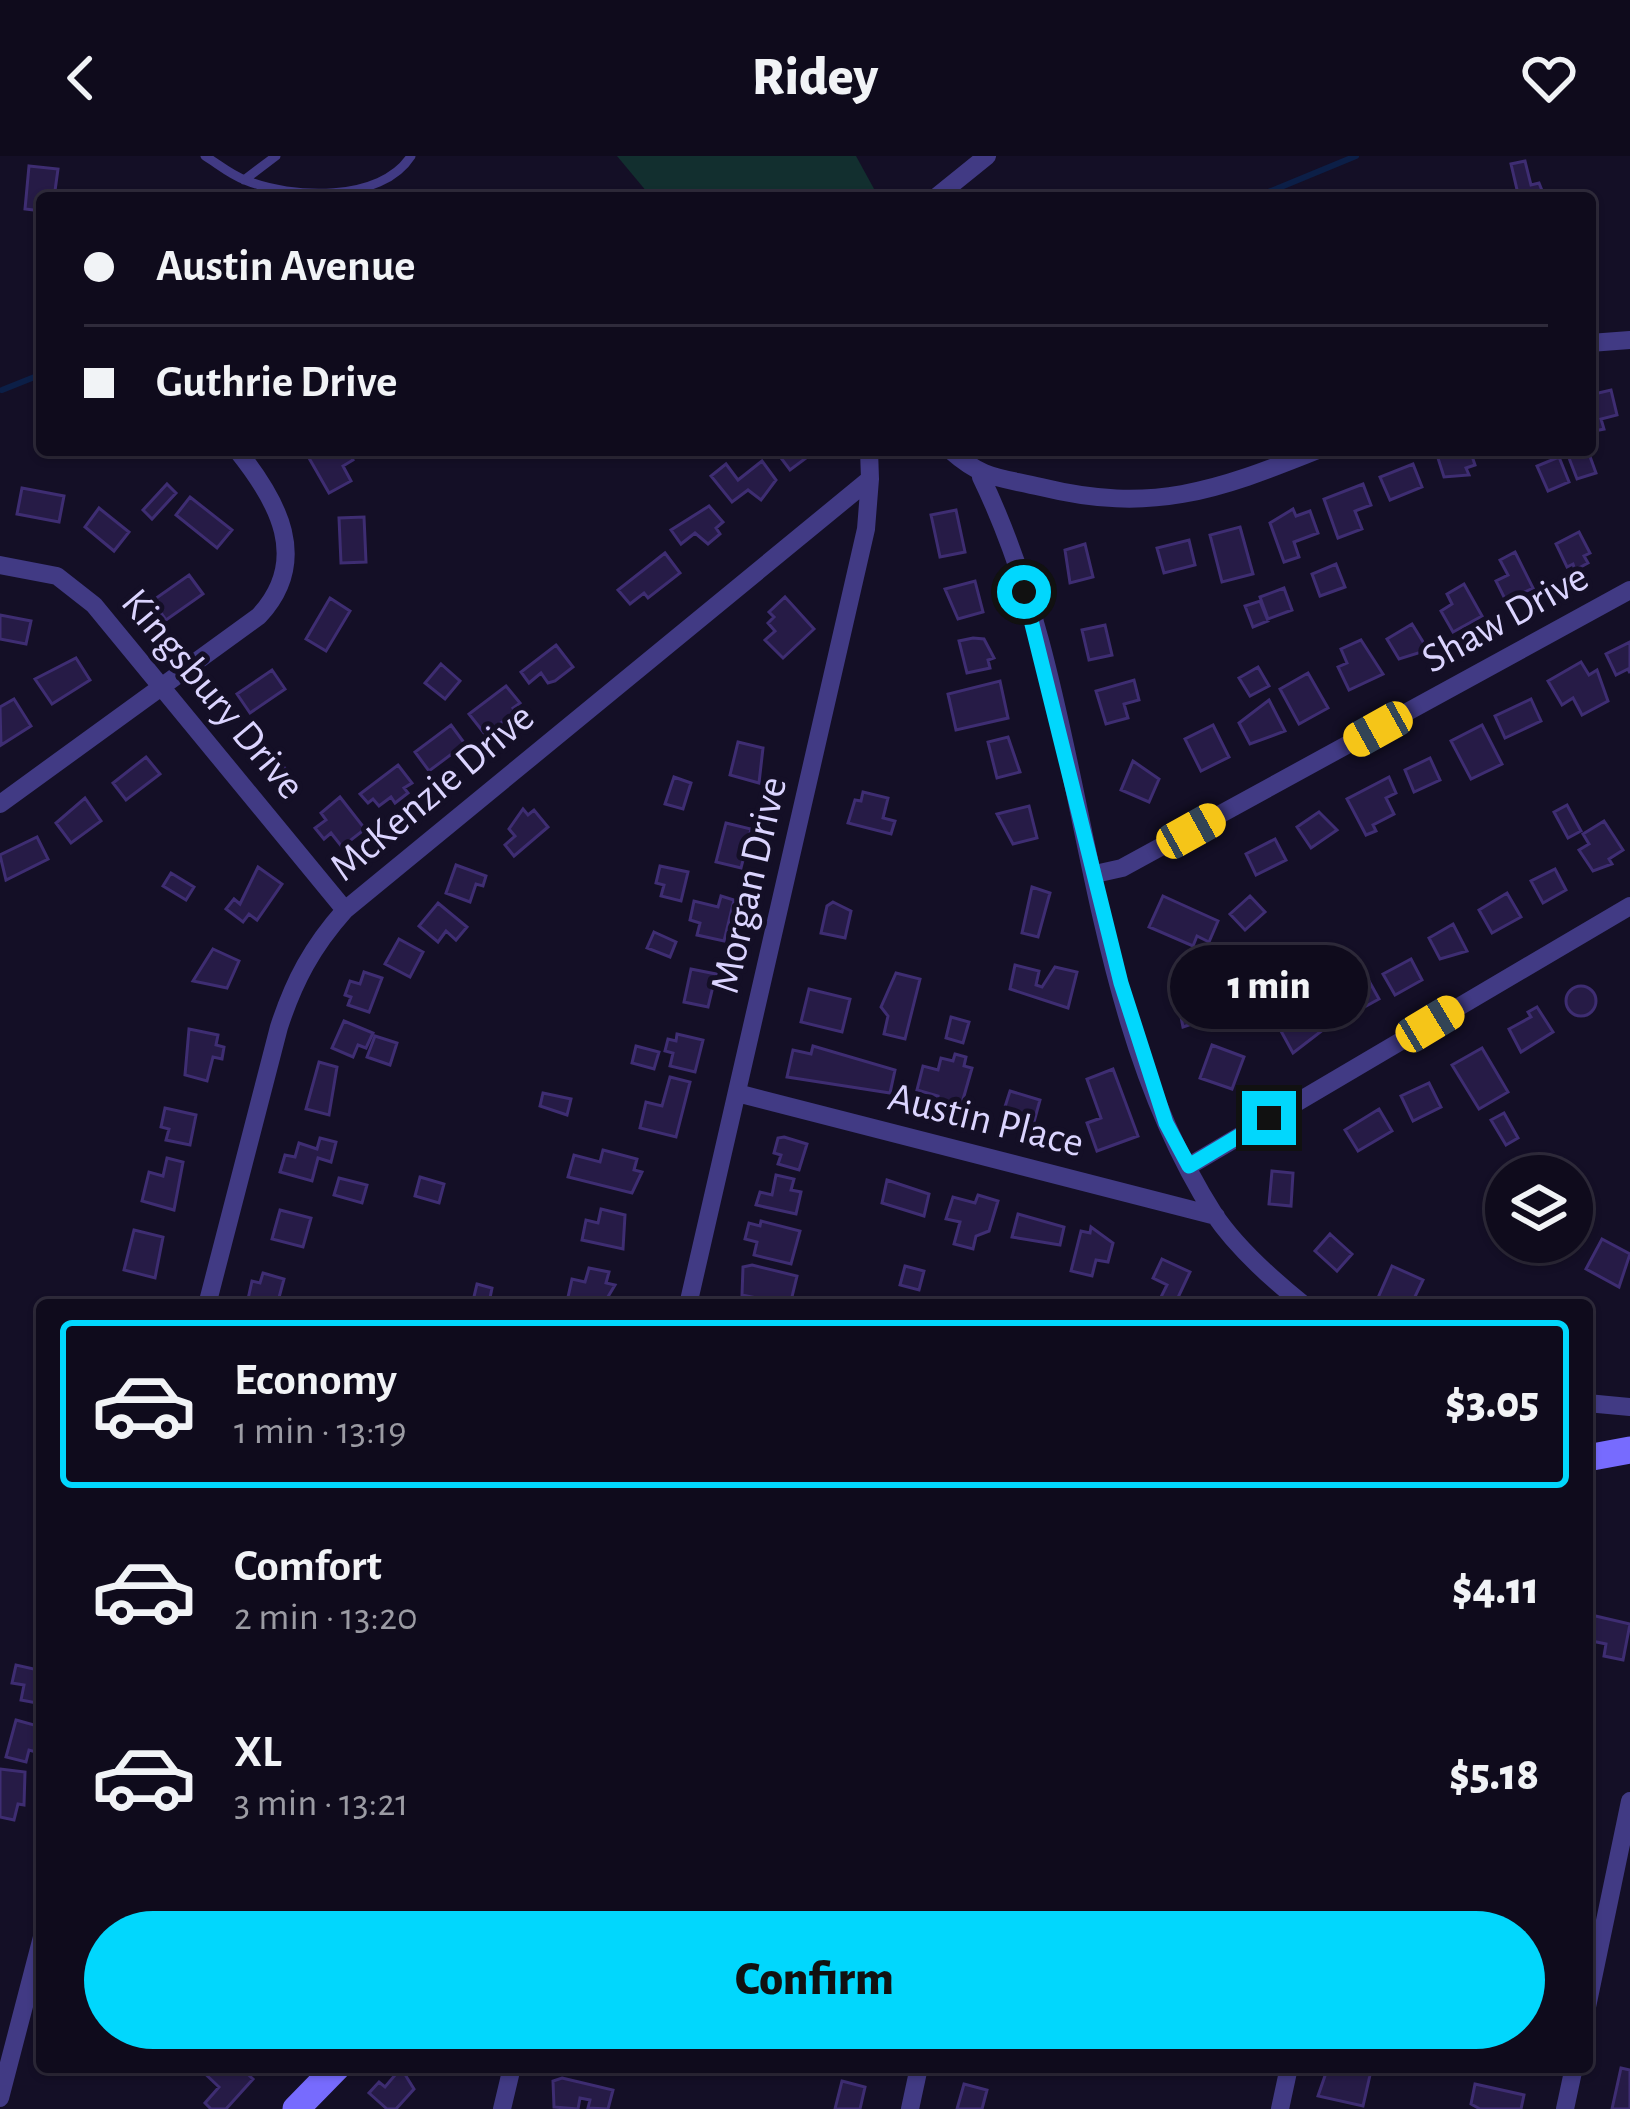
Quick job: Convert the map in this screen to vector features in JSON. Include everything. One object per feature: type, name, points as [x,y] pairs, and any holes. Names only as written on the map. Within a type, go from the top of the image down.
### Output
[{"type":"street","points":[[942,192],[987,156]]},
{"type":"street","points":[[1596,343],[1630,340]]},
{"type":"street","points":[[0,804],[259,616],[282,581],[287,563],[283,521],[241,456]]},
{"type":"street","points":[[869,456],[870,479]]},
{"type":"street","points":[[957,456],[981,477],[1013,551],[1142,1052],[1166,1123],[1216,1216],[1298,1299]]},
{"type":"street","points":[[981,477],[1078,496],[1155,500],[1223,488],[1303,456]]},
{"type":"street","name":"McKenzie Drive","points":[[208,1299],[292,988],[308,955],[345,910],[870,479]]},
{"type":"street","name":"Morgan Drive","points":[[689,1299],[866,529],[870,479]]},
{"type":"street","name":"Kingsbury Drive","points":[[0,565],[40,569],[76,588],[345,910]]},
{"type":"street","name":"Shaw Drive","points":[[1095,874],[1142,857],[1630,590]]},
{"type":"street","points":[[1189,1166],[1630,906]]},
{"type":"street","name":"Austin Place","points":[[737,1093],[1216,1216]]},
{"type":"street","points":[[1593,1403],[1630,1405]]},
{"type":"street","points":[[1593,1457],[1630,1450]]},
{"type":"street","points":[[1593,1978],[1630,1801]]},
{"type":"street","points":[[0,2098],[36,1960]]},
{"type":"street","points":[[296,2109],[331,2073]]},
{"type":"street","points":[[502,2109],[511,2073]]},
{"type":"street","points":[[910,2109],[918,2073]]},
{"type":"street","points":[[1280,2109],[1288,2073]]},
{"type":"street","points":[[1565,2109],[1573,2073]]},
{"type":"lane","points":[[205,156],[244,180],[306,192]]},
{"type":"lane","points":[[244,180],[276,156]]},
{"type":"lane","points":[[329,192],[380,182],[411,156]]},
{"type":"green space","points":[[617,156],[856,156],[876,192],[647,192]]},
{"type":"building","points":[[1525,161],[1531,185],[1539,183],[1543,192],[1518,192],[1511,164]]},
{"type":"building","points":[[29,166],[58,169],[55,192],[36,192],[36,210],[25,209]]},
{"type":"building","points":[[1611,390],[1617,415],[1601,419],[1604,429],[1596,431],[1596,394]]},
{"type":"building","points":[[351,456],[353,460],[343,466],[351,481],[329,493],[309,458]]},
{"type":"building","points":[[780,456],[809,456],[790,470]]},
{"type":"building","points":[[1437,456],[1472,456],[1475,465],[1466,468],[1469,475],[1444,477]]},
{"type":"building","points":[[1590,456],[1596,473],[1577,479],[1569,458]]},
{"type":"building","points":[[1559,457],[1569,482],[1548,491],[1537,466]]},
{"type":"building","points":[[762,461],[776,480],[761,500],[748,490],[732,502],[711,476],[726,464],[738,480]]},
{"type":"building","points":[[1413,464],[1422,487],[1390,500],[1380,477]]},
{"type":"building","points":[[167,484],[176,493],[152,519],[143,510]]},
{"type":"building","points":[[1363,484],[1371,505],[1355,511],[1362,529],[1338,538],[1324,499]]},
{"type":"building","points":[[22,488],[64,496],[59,522],[17,514]]},
{"type":"building","points":[[190,497],[232,530],[217,548],[176,515]]},
{"type":"building","points":[[709,506],[723,522],[716,528],[720,534],[708,544],[695,533],[681,544],[671,530]]},
{"type":"building","points":[[99,508],[129,532],[114,551],[85,527]]},
{"type":"building","points":[[1293,509],[1296,516],[1310,511],[1318,533],[1294,542],[1299,557],[1284,562],[1270,523]]},
{"type":"building","points":[[956,510],[965,552],[940,557],[931,515]]},
{"type":"building","points":[[364,517],[366,562],[341,563],[339,518]]},
{"type":"building","points":[[1240,527],[1253,574],[1222,582],[1210,535]]},
{"type":"building","points":[[1579,532],[1590,553],[1584,556],[1588,563],[1575,570],[1573,564],[1567,567],[1556,544]]},
{"type":"building","points":[[1189,540],[1195,565],[1164,573],[1157,548]]},
{"type":"building","points":[[1085,544],[1093,577],[1070,583],[1065,550]]},
{"type":"building","points":[[1515,552],[1533,588],[1506,601],[1496,581],[1508,575],[1500,560]]},
{"type":"building","points":[[665,553],[680,573],[648,598],[644,593],[630,604],[618,590]]},
{"type":"building","points":[[1336,564],[1345,587],[1320,596],[1312,574]]},
{"type":"building","points":[[189,575],[203,594],[166,620],[152,601]]},
{"type":"building","points":[[975,581],[983,612],[958,619],[945,589]]},
{"type":"building","points":[[1464,584],[1482,616],[1453,632],[1441,611],[1452,604],[1447,594]]},
{"type":"building","points":[[1284,588],[1292,610],[1268,619],[1260,597]]},
{"type":"building","points":[[785,597],[814,629],[783,658],[765,640],[775,631],[768,623],[774,617],[769,612]]},
{"type":"building","points":[[330,598],[350,611],[326,651],[306,639]]},
{"type":"building","points":[[1260,601],[1268,621],[1253,627],[1245,606]]},
{"type":"building","points":[[0,615],[31,621],[26,644],[0,639]]},
{"type":"building","points":[[1412,624],[1428,650],[1399,659],[1387,639]]},
{"type":"building","points":[[1105,625],[1112,655],[1089,660],[1082,630]]},
{"type":"building","points":[[984,639],[994,658],[988,660],[990,668],[967,673],[959,641]]},
{"type":"building","points":[[1361,640],[1383,674],[1349,690],[1338,667],[1347,663],[1341,649]]},
{"type":"building","points":[[1630,642],[1630,673],[1628,669],[1616,675],[1606,654]]},
{"type":"building","points":[[556,645],[573,667],[555,681],[548,683],[541,673],[529,683],[521,672]]},
{"type":"building","points":[[76,658],[90,680],[52,704],[35,679]]},
{"type":"building","points":[[1581,662],[1589,675],[1597,670],[1608,701],[1582,715],[1573,698],[1562,705],[1548,681]]},
{"type":"building","points":[[441,664],[460,681],[445,699],[425,683]]},
{"type":"building","points":[[1258,667],[1269,686],[1250,696],[1239,678]]},
{"type":"building","points":[[272,670],[285,689],[250,713],[237,694]]},
{"type":"building","points":[[1308,673],[1328,708],[1299,724],[1280,689]]},
{"type":"building","points":[[1134,680],[1139,700],[1124,704],[1128,718],[1106,724],[1096,691]]},
{"type":"building","points":[[1000,681],[1008,718],[956,730],[948,694]]},
{"type":"building","points":[[506,686],[520,703],[513,708],[517,713],[484,733],[469,714]]},
{"type":"building","points":[[14,699],[31,726],[1,745],[0,707]]},
{"type":"building","points":[[1531,699],[1541,721],[1505,738],[1495,716]]},
{"type":"building","points":[[1269,700],[1285,731],[1250,744],[1239,723]]},
{"type":"building","points":[[451,725],[465,744],[429,771],[415,752]]},
{"type":"building","points":[[1213,725],[1229,757],[1201,771],[1185,739]]},
{"type":"building","points":[[1482,725],[1502,764],[1471,779],[1451,741]]},
{"type":"building","points":[[1008,737],[1020,772],[997,778],[988,742]]},
{"type":"building","points":[[738,742],[763,748],[759,783],[730,775]]},
{"type":"building","points":[[146,757],[160,774],[126,800],[113,783]]},
{"type":"building","points":[[1430,758],[1440,780],[1414,792],[1405,770]]},
{"type":"building","points":[[1133,761],[1159,779],[1149,802],[1121,790]]},
{"type":"building","points":[[281,764],[300,785],[288,795],[270,774]]},
{"type":"building","points":[[398,765],[412,783],[404,788],[408,793],[395,803],[391,797],[379,806],[373,799],[368,803],[360,794]]},
{"type":"building","points":[[674,777],[691,783],[683,809],[665,804]]},
{"type":"building","points":[[1389,777],[1396,793],[1386,798],[1394,814],[1373,825],[1376,831],[1366,835],[1347,799]]},
{"type":"building","points":[[863,792],[888,798],[883,818],[895,821],[891,834],[848,823],[855,800],[861,801]]},
{"type":"building","points":[[340,797],[365,829],[342,847],[331,833],[324,839],[315,828],[326,820],[321,813]]},
{"type":"building","points":[[85,798],[101,821],[71,843],[56,823]]},
{"type":"building","points":[[1567,805],[1581,831],[1568,838],[1554,812]]},
{"type":"building","points":[[1029,806],[1037,838],[1013,844],[997,814]]},
{"type":"building","points":[[523,809],[528,815],[534,810],[548,827],[514,856],[505,845],[515,836],[509,829]]},
{"type":"building","points":[[1319,812],[1337,830],[1311,848],[1297,827]]},
{"type":"building","points":[[1604,821],[1623,850],[1609,859],[1612,864],[1593,871],[1579,850],[1589,844],[1583,834]]},
{"type":"building","points":[[726,823],[751,829],[741,868],[716,862]]},
{"type":"building","points":[[37,837],[48,859],[6,880],[0,855]]},
{"type":"building","points":[[1275,839],[1286,860],[1256,875],[1246,854]]},
{"type":"building","points":[[456,865],[486,876],[483,886],[476,884],[470,902],[446,893]]},
{"type":"building","points":[[660,866],[688,872],[681,901],[661,896],[664,885],[656,883]]},
{"type":"building","points":[[258,867],[282,884],[257,920],[249,914],[243,922],[226,909],[234,899],[240,904]]},
{"type":"building","points":[[1555,869],[1566,890],[1543,903],[1531,881]]},
{"type":"building","points":[[171,873],[194,887],[186,900],[163,886]]},
{"type":"building","points":[[1032,887],[1050,893],[1038,937],[1022,933]]},
{"type":"building","points":[[1507,893],[1521,917],[1492,933],[1479,910]]},
{"type":"building","points":[[721,896],[734,900],[724,941],[697,935],[700,923],[690,920],[694,901],[718,907]]},
{"type":"building","points":[[1163,896],[1218,921],[1209,942],[1197,936],[1193,946],[1149,927]]},
{"type":"building","points":[[1250,896],[1265,912],[1245,930],[1230,914]]},
{"type":"building","points":[[833,902],[851,911],[845,938],[821,933],[827,906]]},
{"type":"building","points":[[438,903],[467,927],[456,940],[446,931],[438,942],[419,926]]},
{"type":"building","points":[[1453,924],[1467,951],[1440,959],[1429,938]]},
{"type":"building","points":[[654,932],[676,942],[670,957],[647,948]]},
{"type":"building","points":[[399,939],[423,952],[410,977],[385,964]]},
{"type":"building","points":[[213,949],[239,961],[227,988],[193,981]]},
{"type":"building","points":[[1411,959],[1422,980],[1395,995],[1383,974]]},
{"type":"building","points":[[1015,965],[1039,971],[1036,985],[1042,987],[1055,967],[1077,972],[1068,1008],[1010,989]]},
{"type":"building","points":[[1341,966],[1359,986],[1369,981],[1379,999],[1339,1021],[1321,976]]},
{"type":"building","points":[[691,969],[716,974],[708,1007],[684,1002]]},
{"type":"building","points":[[364,972],[382,978],[369,1012],[348,1005],[351,997],[345,995],[350,981],[360,984]]},
{"type":"building","points":[[896,973],[920,979],[905,1039],[884,1034],[888,1016],[881,1007]]},
{"type":"building","points":[[1197,985],[1207,1019],[1183,1027],[1176,992]]},
{"type":"building","points":[[1581,986],[1596,1001],[1581,1016],[1566,1001]]},
{"type":"building","points":[[809,989],[850,999],[842,1032],[801,1022]]},
{"type":"building","points":[[1537,1007],[1553,1032],[1521,1052],[1509,1029],[1531,1017],[1528,1012]]},
{"type":"building","points":[[1315,1013],[1324,1029],[1293,1053],[1281,1031]]},
{"type":"building","points":[[951,1017],[969,1022],[963,1043],[946,1038]]},
{"type":"building","points":[[344,1021],[373,1033],[366,1048],[358,1045],[353,1057],[332,1048]]},
{"type":"building","points":[[189,1029],[218,1035],[216,1045],[224,1047],[222,1059],[213,1057],[207,1081],[185,1075]]},
{"type":"building","points":[[677,1034],[703,1040],[695,1072],[670,1066],[673,1053],[665,1051],[668,1039],[676,1041]]},
{"type":"building","points":[[375,1036],[397,1043],[390,1065],[367,1057]]},
{"type":"building","points":[[1212,1045],[1244,1057],[1232,1089],[1200,1078]]},
{"type":"building","points":[[636,1046],[659,1052],[654,1069],[632,1063]]},
{"type":"building","points":[[813,1046],[895,1070],[890,1093],[787,1077],[793,1050],[811,1054]]},
{"type":"building","points":[[1482,1048],[1508,1092],[1479,1109],[1452,1065]]},
{"type":"building","points":[[955,1054],[966,1057],[964,1066],[972,1068],[962,1103],[953,1100],[951,1109],[936,1105],[938,1096],[917,1090],[923,1066],[938,1070],[941,1058],[953,1061]]},
{"type":"building","points":[[319,1062],[337,1067],[329,1115],[306,1109]]},
{"type":"building","points":[[1113,1069],[1138,1136],[1097,1151],[1087,1123],[1101,1118],[1087,1079]]},
{"type":"building","points":[[670,1077],[690,1082],[676,1137],[640,1128],[646,1102],[662,1106]]},
{"type":"building","points":[[1429,1083],[1441,1107],[1413,1121],[1401,1096]]},
{"type":"building","points":[[1010,1091],[1040,1100],[1034,1122],[1003,1113]]},
{"type":"building","points":[[543,1093],[571,1099],[567,1115],[540,1106]]},
{"type":"building","points":[[165,1108],[196,1115],[190,1145],[166,1140],[169,1129],[161,1127]]},
{"type":"building","points":[[1379,1109],[1392,1131],[1358,1151],[1345,1130]]},
{"type":"building","points":[[1504,1113],[1518,1138],[1506,1145],[1491,1120]]},
{"type":"building","points":[[320,1138],[336,1142],[331,1162],[318,1158],[312,1181],[280,1172],[285,1155],[295,1157],[299,1143],[317,1149]]},
{"type":"building","points":[[778,1138],[807,1144],[799,1170],[778,1164],[781,1155],[774,1153]]},
{"type":"building","points":[[603,1150],[637,1159],[634,1170],[642,1172],[632,1193],[568,1177],[574,1155],[600,1162]]},
{"type":"building","points":[[167,1158],[183,1162],[174,1210],[142,1201],[149,1172],[163,1176]]},
{"type":"building","points":[[1272,1171],[1293,1173],[1291,1206],[1269,1204]]},
{"type":"building","points":[[776,1175],[794,1179],[791,1190],[801,1192],[796,1214],[756,1205],[760,1192],[772,1195]]},
{"type":"building","points":[[420,1177],[444,1184],[439,1203],[415,1196]]},
{"type":"building","points":[[339,1178],[367,1185],[362,1203],[334,1195]]},
{"type":"building","points":[[887,1180],[929,1194],[924,1216],[882,1203]]},
{"type":"building","points":[[978,1195],[998,1201],[989,1231],[976,1236],[973,1249],[954,1244],[960,1222],[946,1219],[953,1197],[975,1203]]},
{"type":"building","points":[[601,1209],[625,1215],[623,1249],[582,1240],[586,1220],[598,1223]]},
{"type":"building","points":[[280,1210],[311,1218],[303,1247],[272,1239]]},
{"type":"building","points":[[1018,1214],[1064,1227],[1060,1245],[1012,1237]]},
{"type":"building","points":[[761,1221],[800,1231],[791,1264],[754,1255],[757,1242],[745,1239],[749,1223],[760,1226]]},
{"type":"building","points":[[1091,1227],[1113,1243],[1108,1262],[1096,1260],[1092,1276],[1071,1271],[1081,1231],[1090,1233]]},
{"type":"building","points":[[134,1230],[163,1237],[155,1278],[124,1270]]},
{"type":"building","points":[[1330,1234],[1352,1254],[1337,1271],[1315,1251]]},
{"type":"building","points":[[1602,1239],[1630,1254],[1619,1287],[1586,1269]]},
{"type":"building","points":[[1162,1259],[1190,1272],[1177,1299],[1161,1297],[1167,1285],[1153,1278]]},
{"type":"building","points":[[905,1266],[924,1271],[919,1290],[900,1285]]},
{"type":"building","points":[[1392,1266],[1423,1280],[1414,1299],[1377,1299]]},
{"type":"building","points":[[743,1267],[797,1276],[791,1299],[742,1295]]},
{"type":"building","points":[[589,1268],[609,1272],[606,1283],[615,1285],[607,1299],[568,1297],[572,1279],[585,1282]]},
{"type":"building","points":[[263,1273],[284,1279],[279,1299],[248,1299],[252,1281],[260,1283]]},
{"type":"building","points":[[477,1284],[492,1288],[490,1298],[494,1299],[473,1299]]},
{"type":"building","points":[[1593,1615],[1630,1624],[1623,1660],[1604,1656],[1606,1644],[1593,1641]]},
{"type":"building","points":[[16,1665],[36,1670],[36,1703],[21,1700],[24,1685],[12,1683]]},
{"type":"building","points":[[16,1720],[36,1725],[36,1752],[29,1750],[26,1762],[6,1757]]},
{"type":"building","points":[[0,1769],[25,1772],[24,1805],[18,1804],[14,1820],[0,1817]]},
{"type":"building","points":[[1621,2068],[1630,2070],[1630,2109],[1612,2109]]},
{"type":"building","points":[[204,2073],[246,2073],[253,2079],[226,2109],[211,2109],[205,2103],[219,2087]]},
{"type":"building","points":[[397,2073],[404,2073],[414,2089],[396,2109],[387,2109],[369,2093],[379,2082],[385,2087]]},
{"type":"building","points":[[1326,2073],[1370,2075],[1363,2106],[1318,2096]]},
{"type":"building","points":[[562,2078],[613,2090],[608,2109],[588,2108],[590,2100],[580,2098],[578,2109],[554,2107],[553,2081]]},
{"type":"building","points":[[842,2081],[865,2087],[860,2109],[835,2109]]},
{"type":"building","points":[[964,2084],[987,2090],[982,2109],[957,2109]]},
{"type":"building","points":[[1475,2084],[1524,2095],[1521,2109],[1480,2109],[1471,2104]]},
{"type":"waterway","points":[[1269,192],[1356,156]]},
{"type":"waterway","points":[[2,390],[36,376]]},
{"type":"route","points":[[1024,592],[1121,983],[1166,1123],[1189,1166],[1269,1118]]}]
